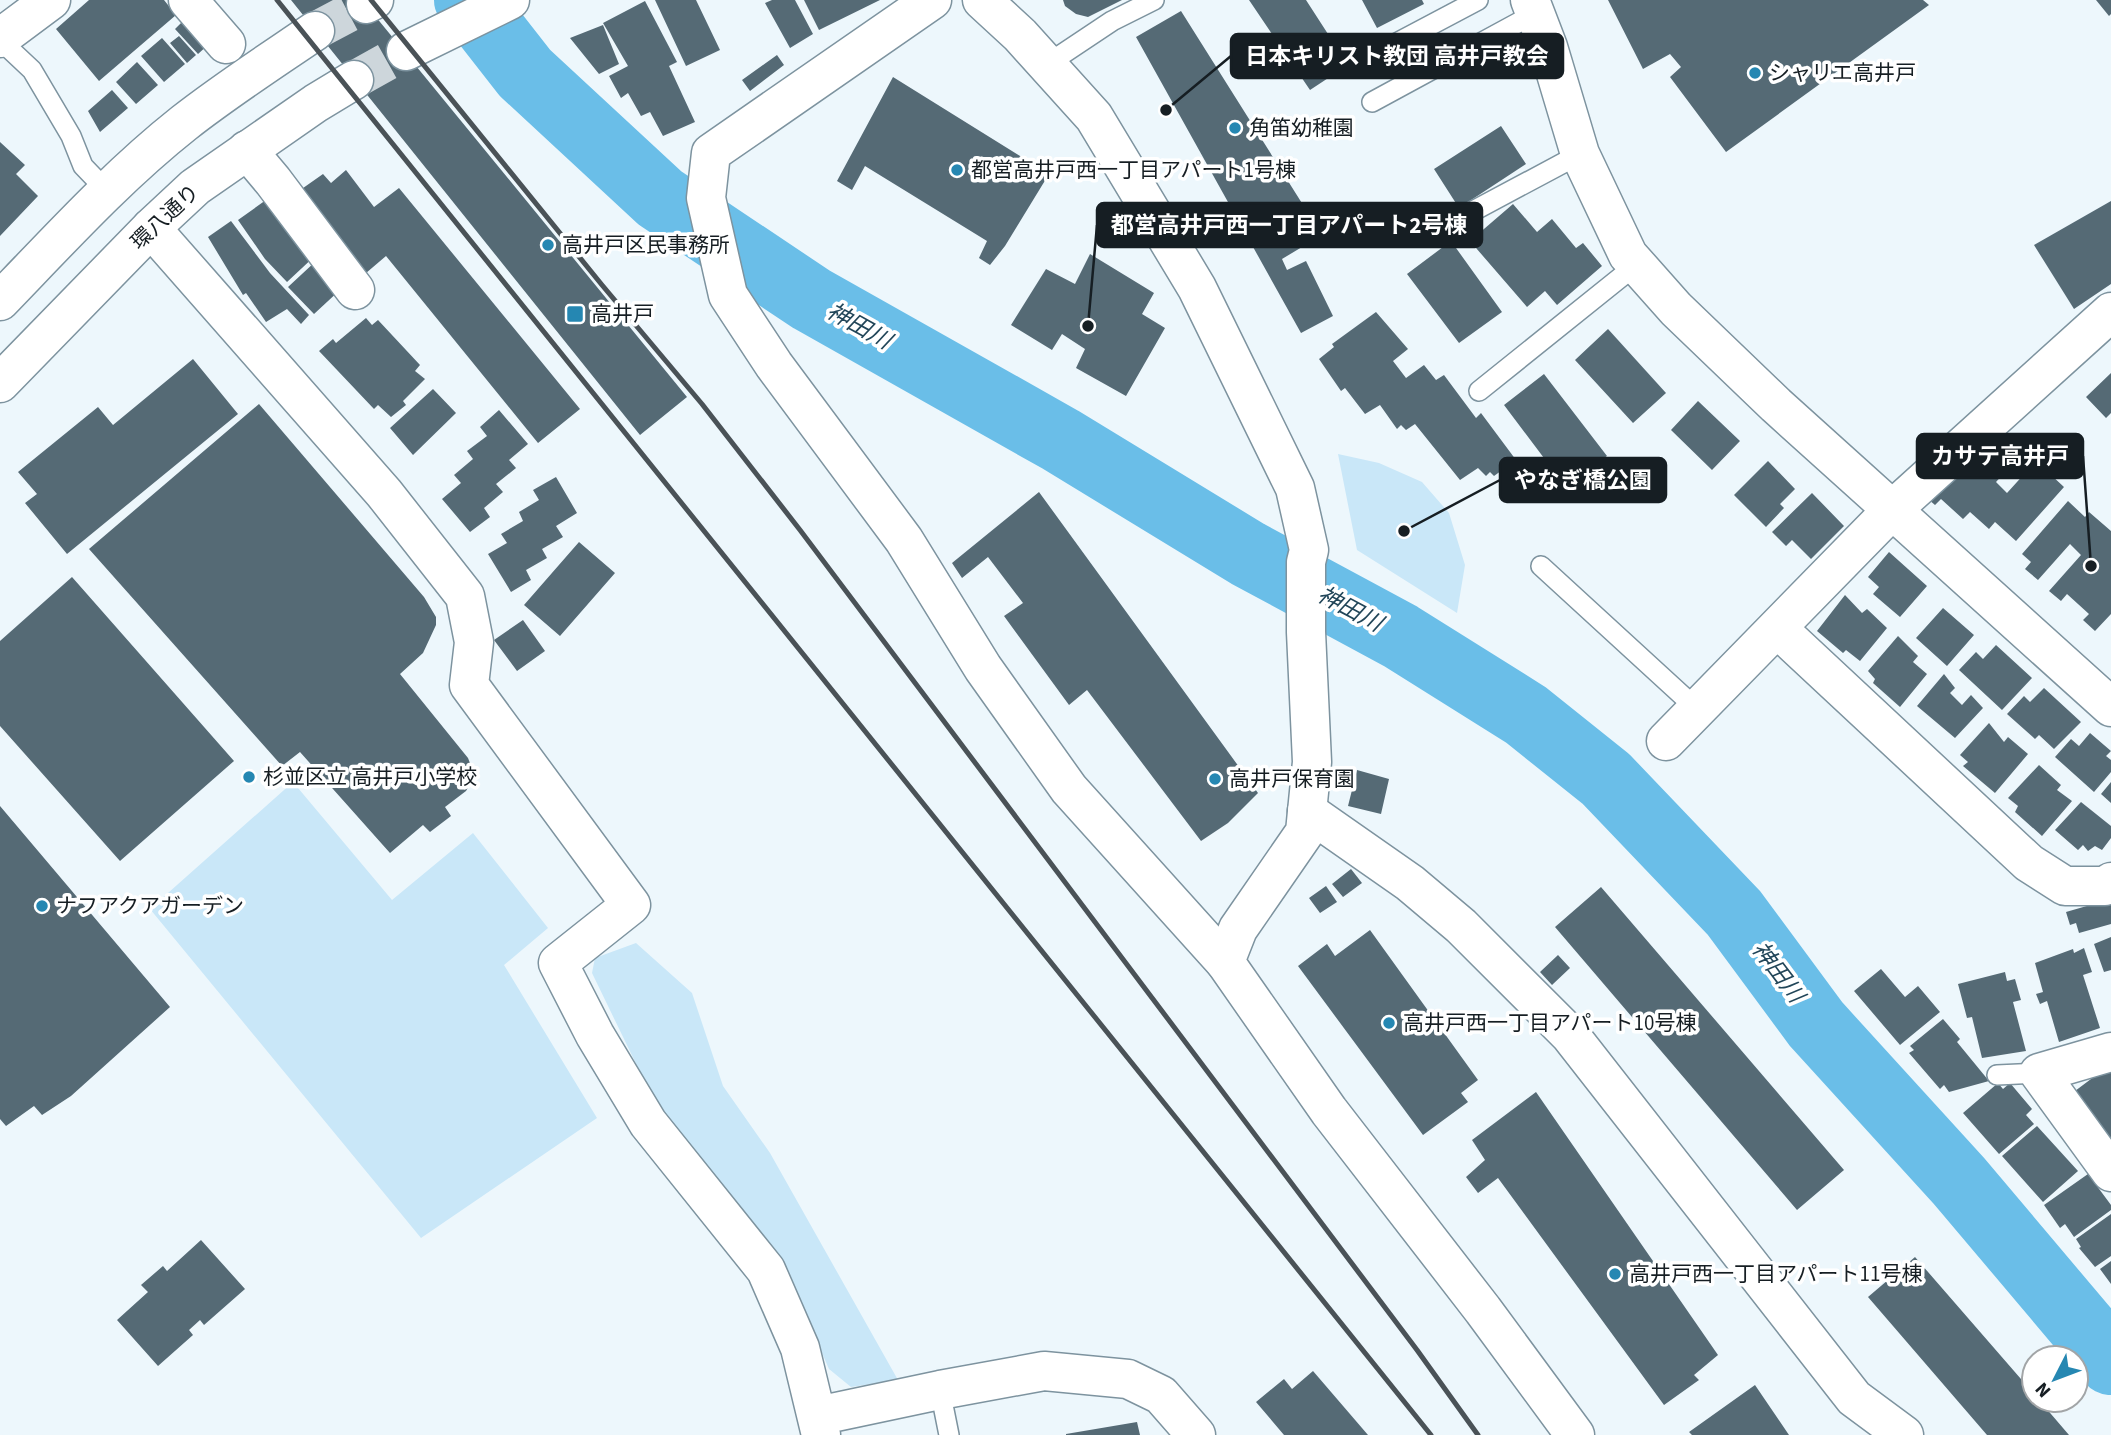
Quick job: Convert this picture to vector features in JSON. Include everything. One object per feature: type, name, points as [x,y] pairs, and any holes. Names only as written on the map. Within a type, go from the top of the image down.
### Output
[{"type":"street","points":[[0,39],[51,0]]},
{"type":"street","points":[[188,0],[226,44]]},
{"type":"street","points":[[406,51],[510,0]]},
{"type":"street","points":[[932,0],[712,153],[706,198],[728,295],[774,365],[904,540],[983,668],[1069,789],[1225,961],[1329,1111],[1483,1310],[1575,1435]]},
{"type":"street","points":[[982,0],[1020,35],[1094,117],[1197,288],[1296,488],[1309,550],[1306,562],[1306,632],[1312,762],[1305,832],[1238,929],[1225,961]]},
{"type":"street","points":[[1533,7],[1548,47],[1580,154],[1628,255],[1636,265],[1696,328],[1776,405],[2111,707]]},
{"type":"street","points":[[0,301],[107,191],[184,123],[315,31]]},
{"type":"street","name":"環八通り","points":[[0,383],[150,228],[195,187],[316,103],[354,80]]},
{"type":"street","points":[[247,150],[355,290]]},
{"type":"street","points":[[150,228],[384,493],[465,596],[474,642],[469,685],[631,905],[558,962],[595,1035],[648,1124],[766,1270],[800,1348],[819,1425],[940,1390],[1044,1371],[1128,1379],[1161,1395],[1196,1435]]},
{"type":"street","points":[[1666,741],[1892,510],[2111,312]]},
{"type":"street","points":[[1777,628],[2029,863],[2066,886],[2105,886],[2111,882]]},
{"type":"street","points":[[1307,811],[1410,883],[1450,918],[1570,1035],[1854,1398],[1904,1435]]},
{"type":"street","points":[[2111,1052],[2039,1073],[2111,1172]]},
{"type":"lane","points":[[1046,65],[1112,21],[1154,0]]},
{"type":"lane","points":[[1359,63],[1478,0]]},
{"type":"lane","points":[[1372,102],[1533,7]]},
{"type":"lane","points":[[0,39],[32,70],[71,136],[83,166],[107,191]]},
{"type":"lane","points":[[1447,225],[1580,154]]},
{"type":"lane","points":[[1479,391],[1636,265]]},
{"type":"lane","points":[[1541,566],[1697,709]]},
{"type":"lane","points":[[1997,1075],[2039,1073]]},
{"type":"lane","points":[[940,1390],[948,1435]]},
{"type":"shaded area","points":[[1338,454],[1379,463],[1422,482],[1449,513],[1465,565],[1457,613],[1357,550]]},
{"type":"shaded area","points":[[293,782],[392,900],[473,833],[548,928],[504,965],[597,1118],[421,1238],[150,909]]},
{"type":"shaded area","points":[[636,943],[692,993],[723,1086],[770,1153],[898,1380],[851,1387],[829,1369],[784,1265],[657,1107],[592,973],[595,958]]},
{"type":"building","points":[[89,0],[164,0],[176,15],[99,81],[56,29]]},
{"type":"building","points":[[291,0],[362,0],[687,397],[640,435]]},
{"type":"building","points":[[655,0],[696,0],[720,50],[686,66]]},
{"type":"building","points":[[772,0],[795,0],[813,34],[790,48],[765,3]]},
{"type":"building","points":[[804,0],[880,0],[819,30]]},
{"type":"building","points":[[1063,0],[1122,0],[1088,17],[1076,14],[1065,6]]},
{"type":"building","points":[[1249,0],[1306,0],[1348,65],[1310,90]]},
{"type":"building","points":[[1362,0],[1422,0],[1424,4],[1377,28]]},
{"type":"building","name":"シャリエ高井戸","points":[[1608,0],[1923,0],[1929,5],[1726,152],[1670,77],[1681,67],[1670,54],[1643,69]]},
{"type":"building","points":[[2096,0],[2111,0],[2109,16]]},
{"type":"building","points":[[645,1],[677,62],[669,66],[695,122],[663,136],[650,112],[641,116],[628,93],[621,98],[609,76],[628,66],[603,23]]},
{"type":"building","points":[[1181,11],[1322,235],[1282,259],[1287,270],[1306,261],[1333,316],[1301,333],[1136,37]]},
{"type":"building","points":[[185,19],[209,44],[198,54],[175,29]]},
{"type":"building","points":[[603,25],[619,64],[599,74],[570,38]]},
{"type":"building","points":[[179,36],[196,55],[187,63],[170,43]]},
{"type":"building","points":[[162,38],[185,64],[164,82],[141,56]]},
{"type":"building","points":[[777,55],[784,65],[750,91],[742,80]]},
{"type":"building","points":[[137,62],[158,85],[136,104],[116,82]]},
{"type":"building","name":"都営高井戸西一丁目アパート1号棟","points":[[893,77],[1049,174],[1005,246],[990,265],[979,258],[987,241],[865,166],[852,190],[837,181]]},
{"type":"building","points":[[112,90],[128,108],[100,132],[88,111]]},
{"type":"building","points":[[1501,126],[1526,164],[1459,208],[1434,169]]},
{"type":"building","points":[[0,142],[25,165],[16,174],[38,196],[0,236]]},
{"type":"building","points":[[346,170],[374,207],[399,188],[580,409],[538,443],[386,256],[359,279],[296,193],[323,174],[331,183]]},
{"type":"building","points":[[273,195],[317,254],[287,282],[265,259],[238,220]]},
{"type":"building","points":[[2111,201],[2111,284],[2074,309],[2034,245]]},
{"type":"building","points":[[1513,204],[1537,232],[1552,219],[1576,248],[1583,243],[1602,266],[1557,305],[1545,291],[1527,307],[1470,241]]},
{"type":"building","points":[[231,221],[270,273],[309,315],[301,324],[287,309],[266,322],[246,293],[243,295],[208,237]]},
{"type":"building","points":[[1451,241],[1502,312],[1459,343],[1407,274]]},
{"type":"building","points":[[1090,254],[1154,293],[1142,314],[1165,328],[1126,396],[1076,368],[1085,349],[1062,334],[1052,350],[1011,325],[1046,269],[1075,284]]},
{"type":"building","points":[[316,261],[341,289],[314,314],[288,287]]},
{"type":"building","points":[[1376,312],[1408,349],[1393,361],[1406,378],[1424,365],[1436,380],[1444,375],[1476,418],[1481,413],[1516,460],[1494,476],[1490,472],[1486,476],[1478,468],[1460,480],[1415,424],[1406,430],[1401,425],[1397,429],[1380,405],[1365,414],[1345,388],[1341,391],[1319,359],[1334,347],[1332,344]]},
{"type":"building","points":[[366,318],[372,325],[378,320],[420,365],[415,371],[425,379],[403,401],[406,405],[391,417],[378,405],[374,409],[319,351],[333,339],[336,343]]},
{"type":"building","points":[[1608,329],[1666,393],[1633,423],[1575,360]]},
{"type":"building","points":[[193,359],[238,414],[67,554],[25,503],[37,494],[18,472],[98,407],[113,425]]},
{"type":"building","points":[[2111,373],[2111,413],[2106,418],[2086,397]]},
{"type":"building","points":[[1544,374],[1607,456],[1565,486],[1504,405]]},
{"type":"building","points":[[433,389],[456,413],[413,455],[390,428]]},
{"type":"building","points":[[1698,401],[1740,441],[1712,470],[1671,430]]},
{"type":"building","points":[[259,404],[424,597],[436,617],[436,625],[423,653],[400,674],[468,758],[475,776],[466,791],[445,807],[451,816],[430,832],[423,825],[390,853],[300,752],[282,766],[89,549]]},
{"type":"building","points":[[499,410],[528,444],[509,460],[516,468],[496,484],[503,492],[484,508],[490,517],[470,532],[442,499],[461,483],[454,475],[473,459],[467,451],[487,436],[480,427]]},
{"type":"building","points":[[1981,440],[1998,456],[1996,458],[2007,470],[1996,482],[2007,493],[2036,461],[2064,487],[2016,541],[1995,522],[1989,529],[1970,512],[1963,519],[1941,499],[1935,505],[1922,494]]},
{"type":"building","points":[[1768,461],[1795,489],[1780,504],[1784,508],[1766,527],[1734,495]]},
{"type":"building","points":[[556,477],[577,513],[556,526],[563,537],[542,549],[547,558],[526,570],[531,580],[511,592],[488,554],[507,543],[501,534],[523,521],[519,512],[539,500],[533,490]]},
{"type":"building","points":[[1039,492],[1258,793],[1228,823],[1201,841],[1087,690],[1069,705],[1004,616],[1023,603],[988,557],[962,578],[952,563]]},
{"type":"building","points":[[1812,493],[1844,526],[1811,559],[1792,540],[1786,546],[1772,532]]},
{"type":"building","points":[[2068,501],[2085,517],[2089,512],[2111,531],[2111,614],[2095,631],[2083,620],[2089,614],[2067,594],[2061,601],[2049,591],[2081,555],[2070,544],[2038,580],[2025,569],[2031,562],[2022,554]]},
{"type":"building","points":[[579,542],[615,573],[560,636],[524,605]]},
{"type":"building","points":[[1889,552],[1927,586],[1900,617],[1873,594],[1879,587],[1868,577]]},
{"type":"building","points":[[72,577],[234,761],[120,861],[0,726],[0,641]]},
{"type":"building","points":[[1845,595],[1862,613],[1867,609],[1887,628],[1860,661],[1846,650],[1843,653],[1817,631]]},
{"type":"building","points":[[1943,608],[1974,635],[1947,666],[1916,638]]},
{"type":"building","points":[[523,620],[545,651],[517,671],[494,640]]},
{"type":"building","points":[[1898,636],[1918,656],[1913,662],[1927,674],[1900,707],[1873,683],[1875,679],[1868,671]]},
{"type":"building","points":[[1996,645],[2032,678],[2002,710],[1959,670],[1976,652],[1983,659]]},
{"type":"building","points":[[1944,674],[1955,688],[1950,693],[1962,705],[1971,695],[1983,708],[1955,738],[1917,706]]},
{"type":"building","points":[[2044,688],[2081,722],[2054,749],[2039,735],[2035,739],[2007,714],[2024,696],[2030,702]]},
{"type":"building","points":[[1989,723],[2004,742],[2008,737],[2028,754],[1995,793],[1963,766],[1968,762],[1960,755]]},
{"type":"building","points":[[2090,733],[2111,751],[2106,756],[2111,760],[2111,772],[2094,792],[2055,757],[2071,739],[2079,746]]},
{"type":"building","points":[[2039,765],[2061,785],[2057,790],[2072,801],[2042,836],[2015,812],[2018,806],[2008,798]]},
{"type":"building","points":[[1357,770],[1389,779],[1381,814],[1348,806]]},
{"type":"building","points":[[2111,782],[2111,803],[2101,794]]},
{"type":"building","points":[[2081,802],[2111,826],[2111,838],[2102,850],[2095,846],[2088,851],[2083,845],[2078,850],[2055,830]]},
{"type":"building","name":"ナフアクアガーデン","points":[[0,806],[170,1007],[71,1096],[42,1115],[34,1106],[6,1126],[0,1119]]},
{"type":"building","points":[[1351,869],[1362,883],[1343,897],[1332,884]]},
{"type":"building","points":[[1326,886],[1337,902],[1320,913],[1309,898]]},
{"type":"building","points":[[1601,887],[1844,1170],[1797,1210],[1555,927]]},
{"type":"building","points":[[2111,899],[2111,924],[2079,933],[2076,923],[2070,925],[2066,912]]},
{"type":"building","name":"高井戸西一丁目アパート10号棟","points":[[1370,930],[1478,1080],[1461,1093],[1468,1102],[1423,1135],[1298,966],[1327,944],[1335,956]]},
{"type":"building","points":[[2111,937],[2111,970],[2104,972],[2094,944]]},
{"type":"building","points":[[2084,948],[2092,972],[2083,975],[2100,1028],[2059,1042],[2047,1001],[2040,1004],[2036,994],[2043,992],[2035,963],[2073,949],[2074,953]]},
{"type":"building","points":[[1558,955],[1570,968],[1552,985],[1540,972]]},
{"type":"building","points":[[1881,969],[1905,997],[1918,986],[1940,1012],[1900,1045],[1854,991]]},
{"type":"building","points":[[2005,972],[2007,981],[2015,979],[2021,1000],[2013,1002],[2026,1051],[1982,1058],[1972,1017],[1967,1018],[1958,984]]},
{"type":"building","points":[[1943,1019],[1960,1039],[1957,1042],[1989,1081],[1949,1092],[1944,1085],[1940,1089],[1909,1053],[1914,1050],[1910,1046]]},
{"type":"building","points":[[2111,1064],[2111,1139],[2075,1091]]},
{"type":"building","points":[[1998,1083],[2003,1089],[2010,1083],[2032,1109],[2026,1115],[2034,1124],[1999,1154],[1963,1113]]},
{"type":"building","name":"高井戸西一丁目アパート11号棟","points":[[1536,1092],[1718,1355],[1694,1375],[1699,1380],[1664,1405],[1498,1178],[1478,1193],[1466,1177],[1485,1160],[1472,1140]]},
{"type":"building","points":[[2037,1126],[2078,1171],[2043,1202],[2002,1156]]},
{"type":"building","points":[[2088,1174],[2111,1205],[2111,1210],[2074,1237],[2065,1224],[2060,1228],[2044,1205]]},
{"type":"building","points":[[2111,1214],[2111,1256],[2095,1267],[2079,1248],[2081,1247],[2076,1239]]},
{"type":"building","points":[[201,1240],[245,1289],[204,1325],[200,1320],[189,1330],[193,1335],[158,1366],[117,1320],[148,1292],[141,1285],[163,1266],[167,1271]]},
{"type":"building","points":[[1915,1257],[2020,1378],[2020,1414],[2051,1414],[2069,1435],[1987,1435],[1868,1297]]},
{"type":"building","points":[[2111,1261],[2111,1284],[2100,1269]]},
{"type":"building","points":[[1313,1371],[1368,1435],[1284,1435],[1256,1402],[1284,1379],[1292,1389]]},
{"type":"building","points":[[1755,1385],[1789,1435],[1692,1435],[1689,1432]]},
{"type":"building","points":[[1137,1422],[1140,1435],[1066,1435],[1066,1434]]},
{"type":"waterway","name":"神田川","points":[[468,0],[525,73],[660,198],[811,299],[1061,440],[1248,554],[1400,636],[1526,715],[1606,779],[1734,913],[1816,1024],[1959,1181],[2111,1361]]},
{"type":"tunnel","points":[[315,31],[366,4]]},
{"type":"tunnel","points":[[354,80],[406,51]]},
{"type":"railway","points":[[277,0],[1431,1435]]},
{"type":"railway","points":[[371,0],[702,404],[800,530],[1417,1350],[1478,1435]]},
{"type":"place","name":"シャリエ高井戸","points":[[1755,73]]},
{"type":"place","name":"日本キリスト教団 高井戸教会","points":[[1166,110]]},
{"type":"place","name":"角笛幼稚園","points":[[1235,128]]},
{"type":"place","name":"都営高井戸西一丁目アパート1号棟","points":[[957,170]]},
{"type":"place","name":"高井戸区民事務所","points":[[548,245]]},
{"type":"place","name":"高井戸","points":[[575,314]]},
{"type":"place","name":"都営高井戸西一丁目アパート2号棟","points":[[1088,326]]},
{"type":"place","name":"やなぎ橋公園","points":[[1404,531]]},
{"type":"place","name":"カサテ高井戸","points":[[2091,566]]},
{"type":"place","name":"杉並区立 高井戸小学校","points":[[249,777]]},
{"type":"place","name":"高井戸保育園","points":[[1215,779]]},
{"type":"place","name":"ナフアクアガーデン","points":[[42,906]]},
{"type":"place","name":"高井戸西一丁目アパート10号棟","points":[[1389,1023]]},
{"type":"place","name":"高井戸西一丁目アパート11号棟","points":[[1615,1274]]}]
